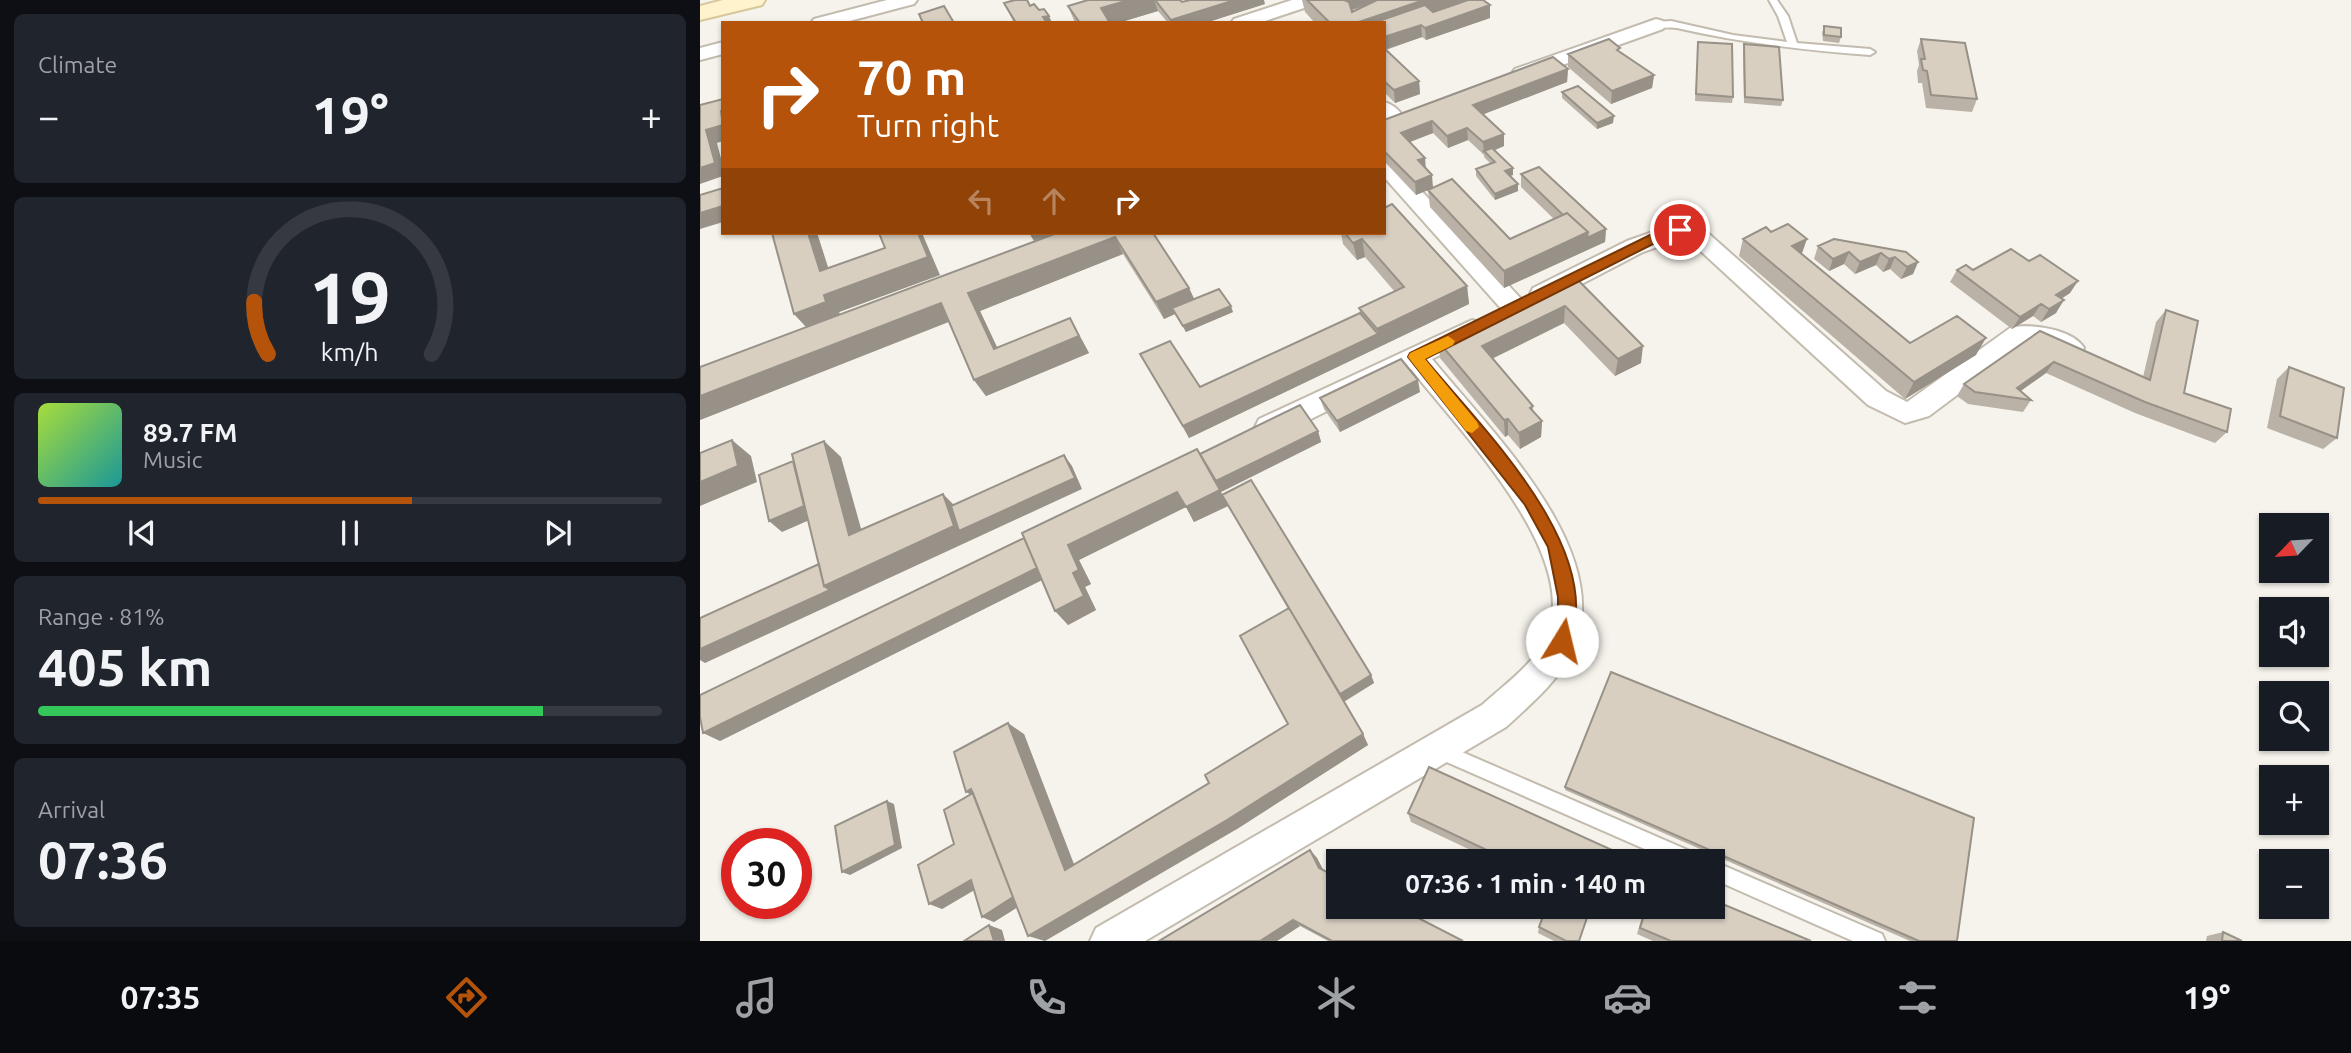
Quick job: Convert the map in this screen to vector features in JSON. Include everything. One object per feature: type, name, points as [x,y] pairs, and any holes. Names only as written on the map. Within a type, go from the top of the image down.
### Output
[{"type":"main road","points":[[700,13],[753,0]]},
{"type":"street","points":[[828,21],[908,0]]},
{"type":"street","points":[[1245,21],[1283,4],[1310,0]]},
{"type":"street","points":[[1283,4],[1300,21]]},
{"type":"street","points":[[1499,82],[1656,25]]},
{"type":"street","points":[[700,54],[721,49]]},
{"type":"street","points":[[1386,166],[1514,307]]},
{"type":"street","points":[[1240,440],[1416,357],[1655,238],[1680,230],[1701,239],[1877,398],[1899,412],[1920,409],[2019,335],[2046,337],[2092,358]]},
{"type":"street","points":[[1109,941],[1493,716],[1544,669],[1562,641],[1567,619],[1567,597],[1556,545],[1531,500],[1416,357]]},
{"type":"lane","points":[[1773,0],[1783,16],[1793,46]]},
{"type":"lane","points":[[1656,25],[1671,24],[1733,38],[1793,46],[1870,52]]},
{"type":"lane","points":[[1438,749],[1666,849]]},
{"type":"lane","points":[[1725,875],[1875,941]]},
{"type":"building","points":[[1027,0],[1030,6],[1034,4],[1039,10],[1044,9],[1049,16],[1043,17],[1046,21],[1015,21],[1004,3]]},
{"type":"building","points":[[1088,0],[1129,0],[1101,8],[1109,21],[1079,21],[1068,6]]},
{"type":"building","points":[[1155,0],[1182,2],[1235,0],[1171,20]]},
{"type":"building","points":[[1307,0],[1344,0],[1349,2],[1352,12],[1377,0],[1424,0],[1362,21],[1328,21]]},
{"type":"building","points":[[1468,0],[1483,0],[1490,5],[1425,28],[1421,25],[1386,36],[1386,21],[1379,21],[1425,5],[1433,12]]},
{"type":"building","points":[[944,6],[953,21],[922,21],[919,14]]},
{"type":"building","points":[[1824,26],[1841,28],[1841,37],[1824,35]]},
{"type":"building","points":[[1609,39],[1620,48],[1617,50],[1654,75],[1612,91],[1568,54]]},
{"type":"building","points":[[1921,39],[1965,43],[1977,99],[1931,95],[1927,71],[1923,70],[1921,59],[1925,59]]},
{"type":"building","points":[[1698,42],[1732,44],[1733,97],[1696,94]]},
{"type":"building","points":[[1744,44],[1779,47],[1783,100],[1745,97]]},
{"type":"building","points":[[1386,50],[1419,81],[1394,90],[1386,83]]},
{"type":"building","points":[[1553,57],[1568,69],[1473,105],[1504,134],[1483,142],[1467,128],[1447,136],[1432,121],[1401,133],[1425,158],[1418,160],[1432,175],[1415,182],[1386,153],[1386,119]]},
{"type":"building","points":[[1578,86],[1614,116],[1597,123],[1562,92]]},
{"type":"building","points":[[721,100],[721,126],[706,130],[715,163],[700,168],[700,105]]},
{"type":"building","points":[[1492,148],[1513,168],[1505,171],[1518,184],[1495,194],[1476,169],[1495,162],[1484,151]]},
{"type":"building","points":[[1539,167],[1606,229],[1587,238],[1588,232],[1567,213],[1563,215],[1521,174]]},
{"type":"building","points":[[1452,179],[1510,239],[1567,213],[1588,232],[1504,271],[1428,190]]},
{"type":"building","points":[[721,189],[721,207],[700,213],[700,195]]},
{"type":"building","points":[[1392,204],[1467,286],[1377,329],[1359,308],[1404,287],[1362,239],[1353,243],[1347,235],[1386,235],[1386,207]]},
{"type":"building","points":[[1788,224],[1807,239],[1792,246],[1910,343],[1957,316],[1986,338],[1914,382],[1743,239],[1766,227],[1771,232]]},
{"type":"building","points":[[773,235],[809,235],[820,271],[885,248],[880,235],[919,235],[928,257],[824,295],[826,302],[794,314]]},
{"type":"building","points":[[1052,235],[1154,235],[1189,288],[1156,302],[1115,237],[968,293],[994,349],[1070,318],[1079,336],[974,380],[941,303],[700,396],[700,367]]},
{"type":"building","points":[[1834,239],[1906,252],[1918,262],[1907,267],[1895,257],[1889,259],[1881,253],[1860,262],[1849,252],[1833,259],[1818,246]]},
{"type":"building","points":[[2011,249],[2029,261],[2040,255],[2078,281],[2056,295],[2064,300],[2049,309],[2041,304],[2020,317],[1957,270],[1966,265],[1973,270]]},
{"type":"building","points":[[1574,276],[1643,346],[1618,359],[1565,306],[1482,346],[1533,406],[1530,408],[1542,421],[1519,433],[1508,419],[1504,420],[1438,341]]},
{"type":"building","points":[[1219,289],[1231,306],[1183,326],[1172,308]]},
{"type":"building","points":[[2166,310],[2198,321],[2184,393],[2231,409],[2227,432],[2145,402],[2054,362],[2017,388],[2031,400],[1975,392],[1964,384],[2040,331],[2150,380]]},
{"type":"building","points":[[1360,313],[1378,334],[1183,426],[1140,354],[1170,341],[1200,387]]},
{"type":"building","points":[[1401,359],[1418,380],[1337,421],[1320,398]]},
{"type":"building","points":[[2289,367],[2344,388],[2337,438],[2280,416]]},
{"type":"building","points":[[1300,405],[1318,431],[1216,481],[1200,454]]},
{"type":"building","points":[[732,440],[738,466],[700,482],[700,453]]},
{"type":"building","points":[[824,441],[849,535],[943,494],[954,526],[824,586],[792,454]]},
{"type":"building","points":[[1197,449],[1220,490],[1186,507],[1177,492],[1068,545],[1079,570],[1073,573],[1084,596],[1055,611],[1022,533]]},
{"type":"building","points":[[1064,455],[1075,478],[959,531],[951,506]]},
{"type":"building","points":[[793,461],[804,506],[769,521],[759,475]]},
{"type":"building","points":[[1251,480],[1371,675],[1340,694],[1222,495]]},
{"type":"building","points":[[1024,538],[1037,568],[703,733],[700,695]]},
{"type":"building","points":[[819,564],[824,586],[830,590],[700,649],[700,618]]},
{"type":"building","points":[[1289,608],[1363,734],[1227,820],[1028,936],[971,789],[966,792],[954,752],[1008,723],[1065,870],[1209,783],[1205,775],[1288,724],[1240,636]]},
{"type":"building","points":[[1611,672],[1974,818],[1957,941],[1919,941],[1725,857],[1725,849],[1708,849],[1565,787]]},
{"type":"building","points":[[1429,767],[1610,849],[1484,849],[1408,813]]},
{"type":"building","points":[[973,793],[1013,897],[982,917],[971,880],[929,904],[918,865],[954,844],[944,810]]},
{"type":"building","points":[[887,801],[895,845],[842,872],[835,826]]},
{"type":"building","points":[[1310,850],[1319,868],[1326,872],[1326,919],[1420,919],[1463,941],[1332,941],[1293,920],[1260,941],[1159,941]]},
{"type":"building","points":[[1725,905],[1811,941],[1671,941],[1640,928],[1643,919],[1725,919]]},
{"type":"building","points":[[1542,919],[1587,919],[1579,941],[1566,941],[1539,927]]},
{"type":"building","points":[[989,925],[994,941],[964,941]]},
{"type":"building","points":[[2223,932],[2242,941],[2222,941]]},
{"type":"slow traffic","points":[[1448,341],[1416,357],[1472,427]]},
{"type":"route","points":[[1562,641],[1567,619],[1567,597],[1556,545],[1531,500],[1416,357],[1655,238],[1680,230]]}]
